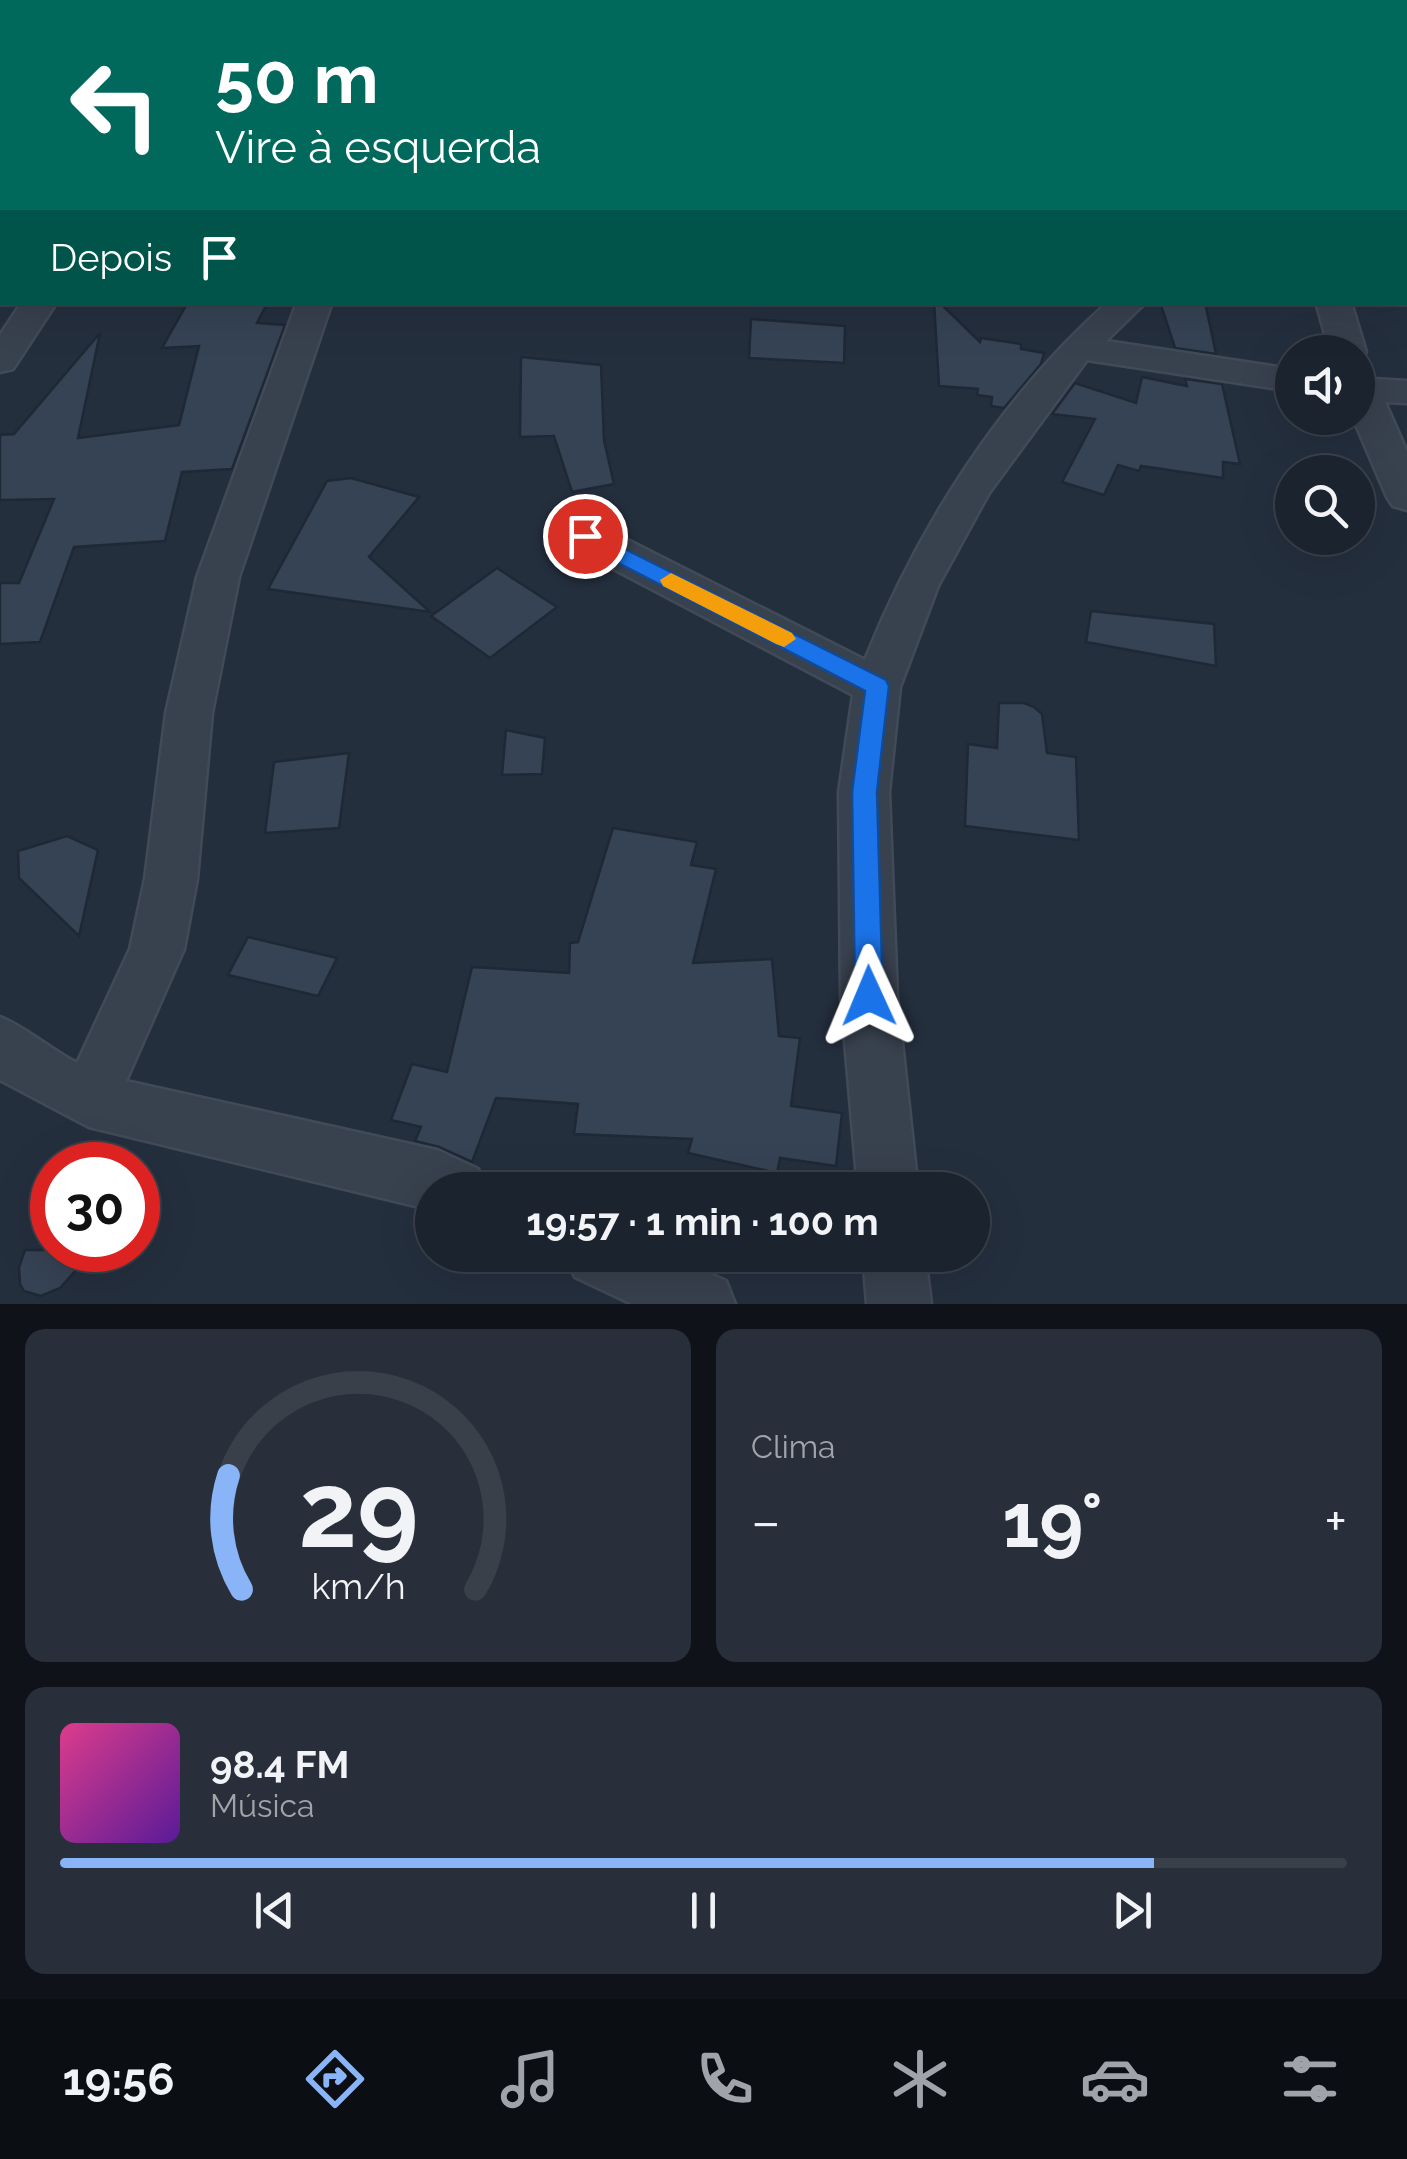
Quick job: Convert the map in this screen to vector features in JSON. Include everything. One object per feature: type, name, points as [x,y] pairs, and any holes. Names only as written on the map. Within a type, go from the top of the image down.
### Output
[{"type":"street","points":[[0,360],[38,305]]},
{"type":"street","points":[[89,1100],[156,949],[171,879],[189,713],[218,577],[314,305]]},
{"type":"street","points":[[886,1172],[869,996],[864,792],[878,686],[916,586],[972,488],[1078,348],[1126,305]]},
{"type":"street","points":[[1334,305],[1343,335]]},
{"type":"street","points":[[1078,348],[1275,377]]},
{"type":"street","points":[[1375,384],[1407,392]]},
{"type":"street","points":[[1375,423],[1407,497]]},
{"type":"street","points":[[585,536],[878,686]]},
{"type":"street","points":[[0,1043],[19,1060],[89,1100],[415,1175]]},
{"type":"street","points":[[634,1272],[703,1304]]},
{"type":"street","points":[[896,1272],[899,1304]]},
{"type":"building","points":[[186,305],[266,305],[257,323],[285,325],[232,469],[182,472],[165,541],[74,547],[40,642],[0,644],[0,583],[19,583],[54,499],[0,500],[0,435],[14,434],[100,333],[78,438],[179,425],[199,346],[162,348]]},
{"type":"building","points":[[934,305],[942,305],[980,342],[981,338],[1021,344],[1021,349],[1044,353],[1041,364],[1004,408],[991,406],[992,397],[977,395],[978,389],[939,386]]},
{"type":"building","points":[[1161,305],[1206,305],[1216,354],[1175,348]]},
{"type":"building","points":[[751,319],[845,326],[844,363],[749,358]]},
{"type":"building","points":[[521,357],[601,365],[604,440],[614,484],[572,492],[554,436],[520,437]]},
{"type":"building","points":[[1142,377],[1187,386],[1185,379],[1222,384],[1240,464],[1223,462],[1223,478],[1141,466],[1139,471],[1118,465],[1104,495],[1062,482],[1095,419],[1052,414],[1075,383],[1136,403]]},
{"type":"building","points":[[351,478],[419,497],[369,557],[430,612],[268,589],[327,481]]},
{"type":"building","points":[[497,568],[557,607],[490,658],[431,616]]},
{"type":"building","points":[[1091,611],[1214,624],[1216,666],[1086,642]]},
{"type":"building","points":[[999,703],[1034,707],[1042,714],[1047,753],[1076,757],[1079,840],[965,826],[968,744],[997,748]]},
{"type":"building","points":[[506,730],[545,738],[542,774],[502,775]]},
{"type":"building","points":[[349,753],[339,828],[265,833],[274,762]]},
{"type":"building","points":[[613,828],[697,842],[691,865],[716,869],[693,963],[772,959],[779,1036],[800,1038],[791,1106],[842,1113],[836,1166],[780,1158],[777,1172],[773,1172],[688,1153],[692,1139],[574,1134],[578,1104],[496,1098],[472,1162],[415,1141],[421,1127],[391,1120],[412,1064],[447,1072],[472,967],[569,973],[570,943],[578,942]]},
{"type":"building","points":[[67,836],[98,850],[79,936],[19,878],[18,851]]},
{"type":"building","points":[[248,937],[337,958],[318,996],[228,975]]},
{"type":"building","points":[[25,1250],[30,1250],[30,1272],[74,1272],[60,1288],[41,1296],[24,1291],[19,1267]]},
{"type":"slow traffic","points":[[671,580],[784,639]]},
{"type":"route","points":[[585,536],[878,686],[864,792],[869,996]]}]
